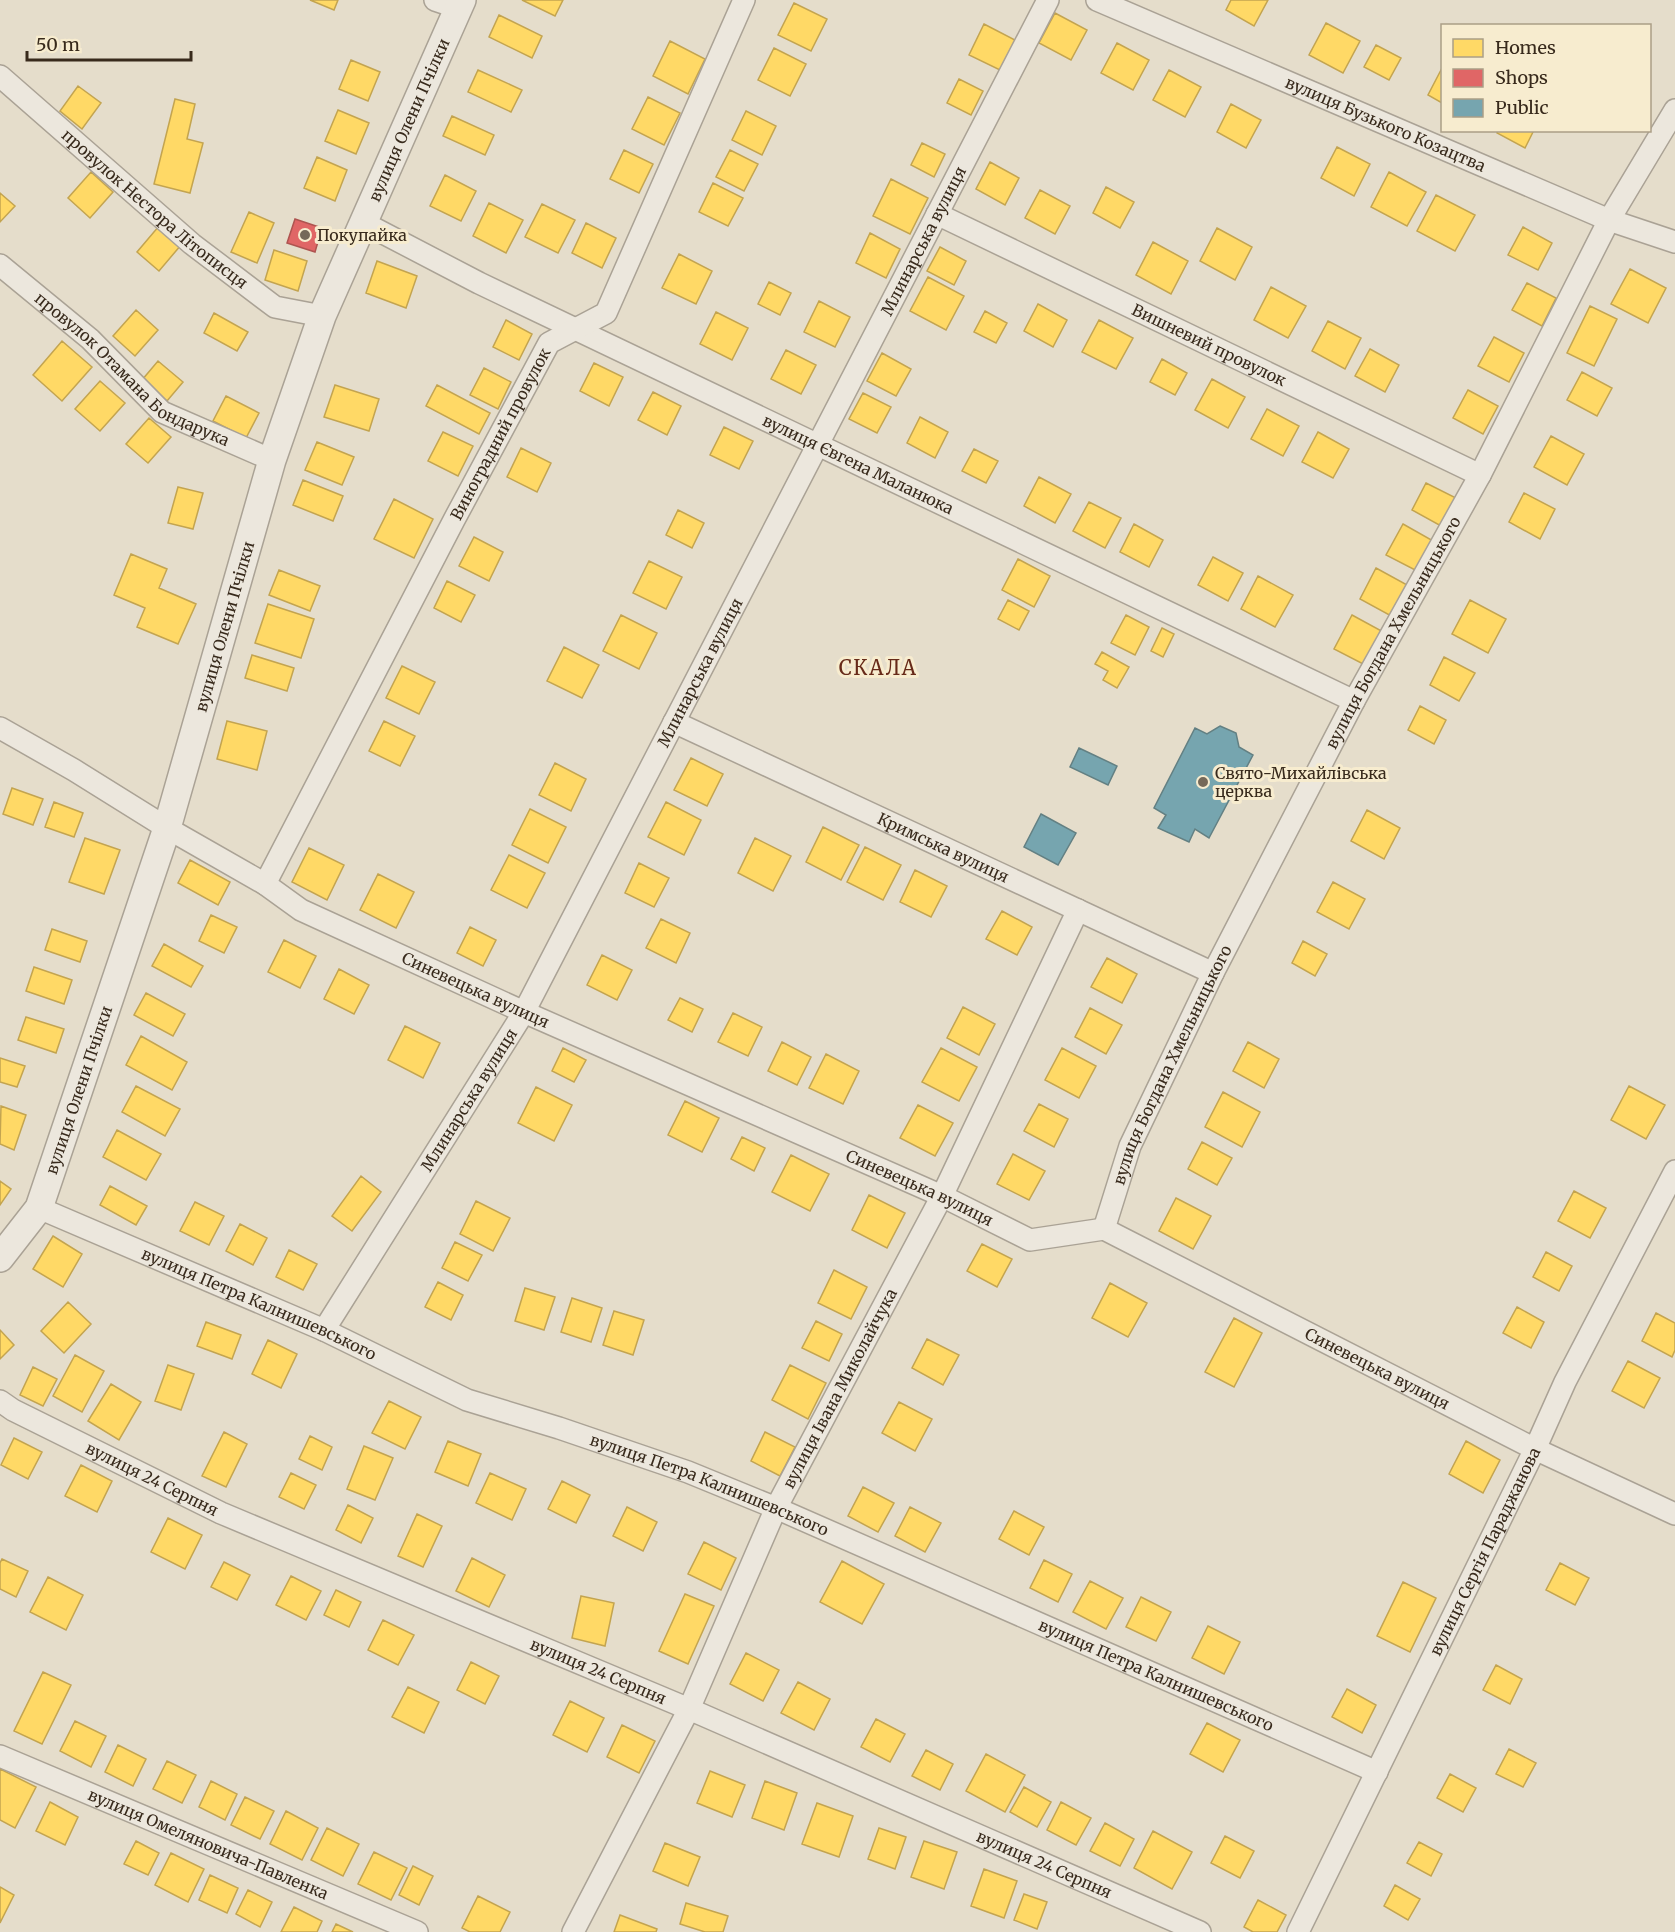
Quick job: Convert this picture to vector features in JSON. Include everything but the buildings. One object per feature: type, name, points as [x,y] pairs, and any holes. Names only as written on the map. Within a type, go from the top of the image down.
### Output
[{"type":"street","name":"Виноградний провулок","points":[[265,884],[454,520],[549,343],[606,313],[744,0]]},
{"type":"street","name":"Млинарська вулиця","points":[[324,1330],[524,1012],[1048,0]]},
{"type":"street","name":"вулиця Бузького Козацтва","points":[[1097,0],[1609,220],[1675,242]]},
{"type":"street","name":"вулиця Олени Пчілки","points":[[0,1258],[39,1208],[167,828],[272,460],[322,316],[364,223],[452,3]]},
{"type":"street","name":"провулок Нестора Літописця","points":[[0,76],[192,244],[275,307],[322,316]]},
{"type":"street","name":"вулиця Богдана Хмельницького","points":[[1104,1229],[1130,1146],[1213,973],[1354,701],[1480,475],[1609,220],[1675,110]]},
{"type":"street","name":"Вишневий провулок","points":[[937,214],[1480,475]]},
{"type":"street","name":"вулиця Євгена Маланюка","points":[[364,223],[478,283],[1354,701]]},
{"type":"street","name":"провулок Отамана Бондарука","points":[[0,265],[90,339],[162,412],[272,460]]},
{"type":"street","name":"Кримська вулиця","points":[[674,722],[1213,973]]},
{"type":"street","name":"Синевецька вулиця","points":[[0,728],[265,884],[301,910],[524,1012],[942,1196],[1030,1240],[1104,1229],[1535,1449],[1675,1514]]},
{"type":"street","name":"вулиця Івана Миколайчука","points":[[573,1932],[689,1709],[776,1508],[942,1196],[1077,910]]},
{"type":"street","name":"вулиця Сергія Параджанова","points":[[1298,1932],[1535,1449],[1565,1382],[1675,1171]]},
{"type":"street","name":"вулиця Петра Калнишевського","points":[[39,1208],[324,1330],[467,1400],[560,1428],[677,1468],[776,1508],[1377,1772]]},
{"type":"street","name":"вулиця 24 Серпня","points":[[0,1401],[13,1410],[221,1513],[689,1709],[1200,1932]]},
{"type":"street","name":"вулиця Омеляновича-Павленка","points":[[0,1756],[417,1932]]},
{"type":"place","name":"Покупайка","points":[[305,235]]},
{"type":"place","name":"Свято-Михайлівська церква","points":[[1203,782]]},
{"type":"district","name":"СКАЛА","points":[[878,667]]}]
